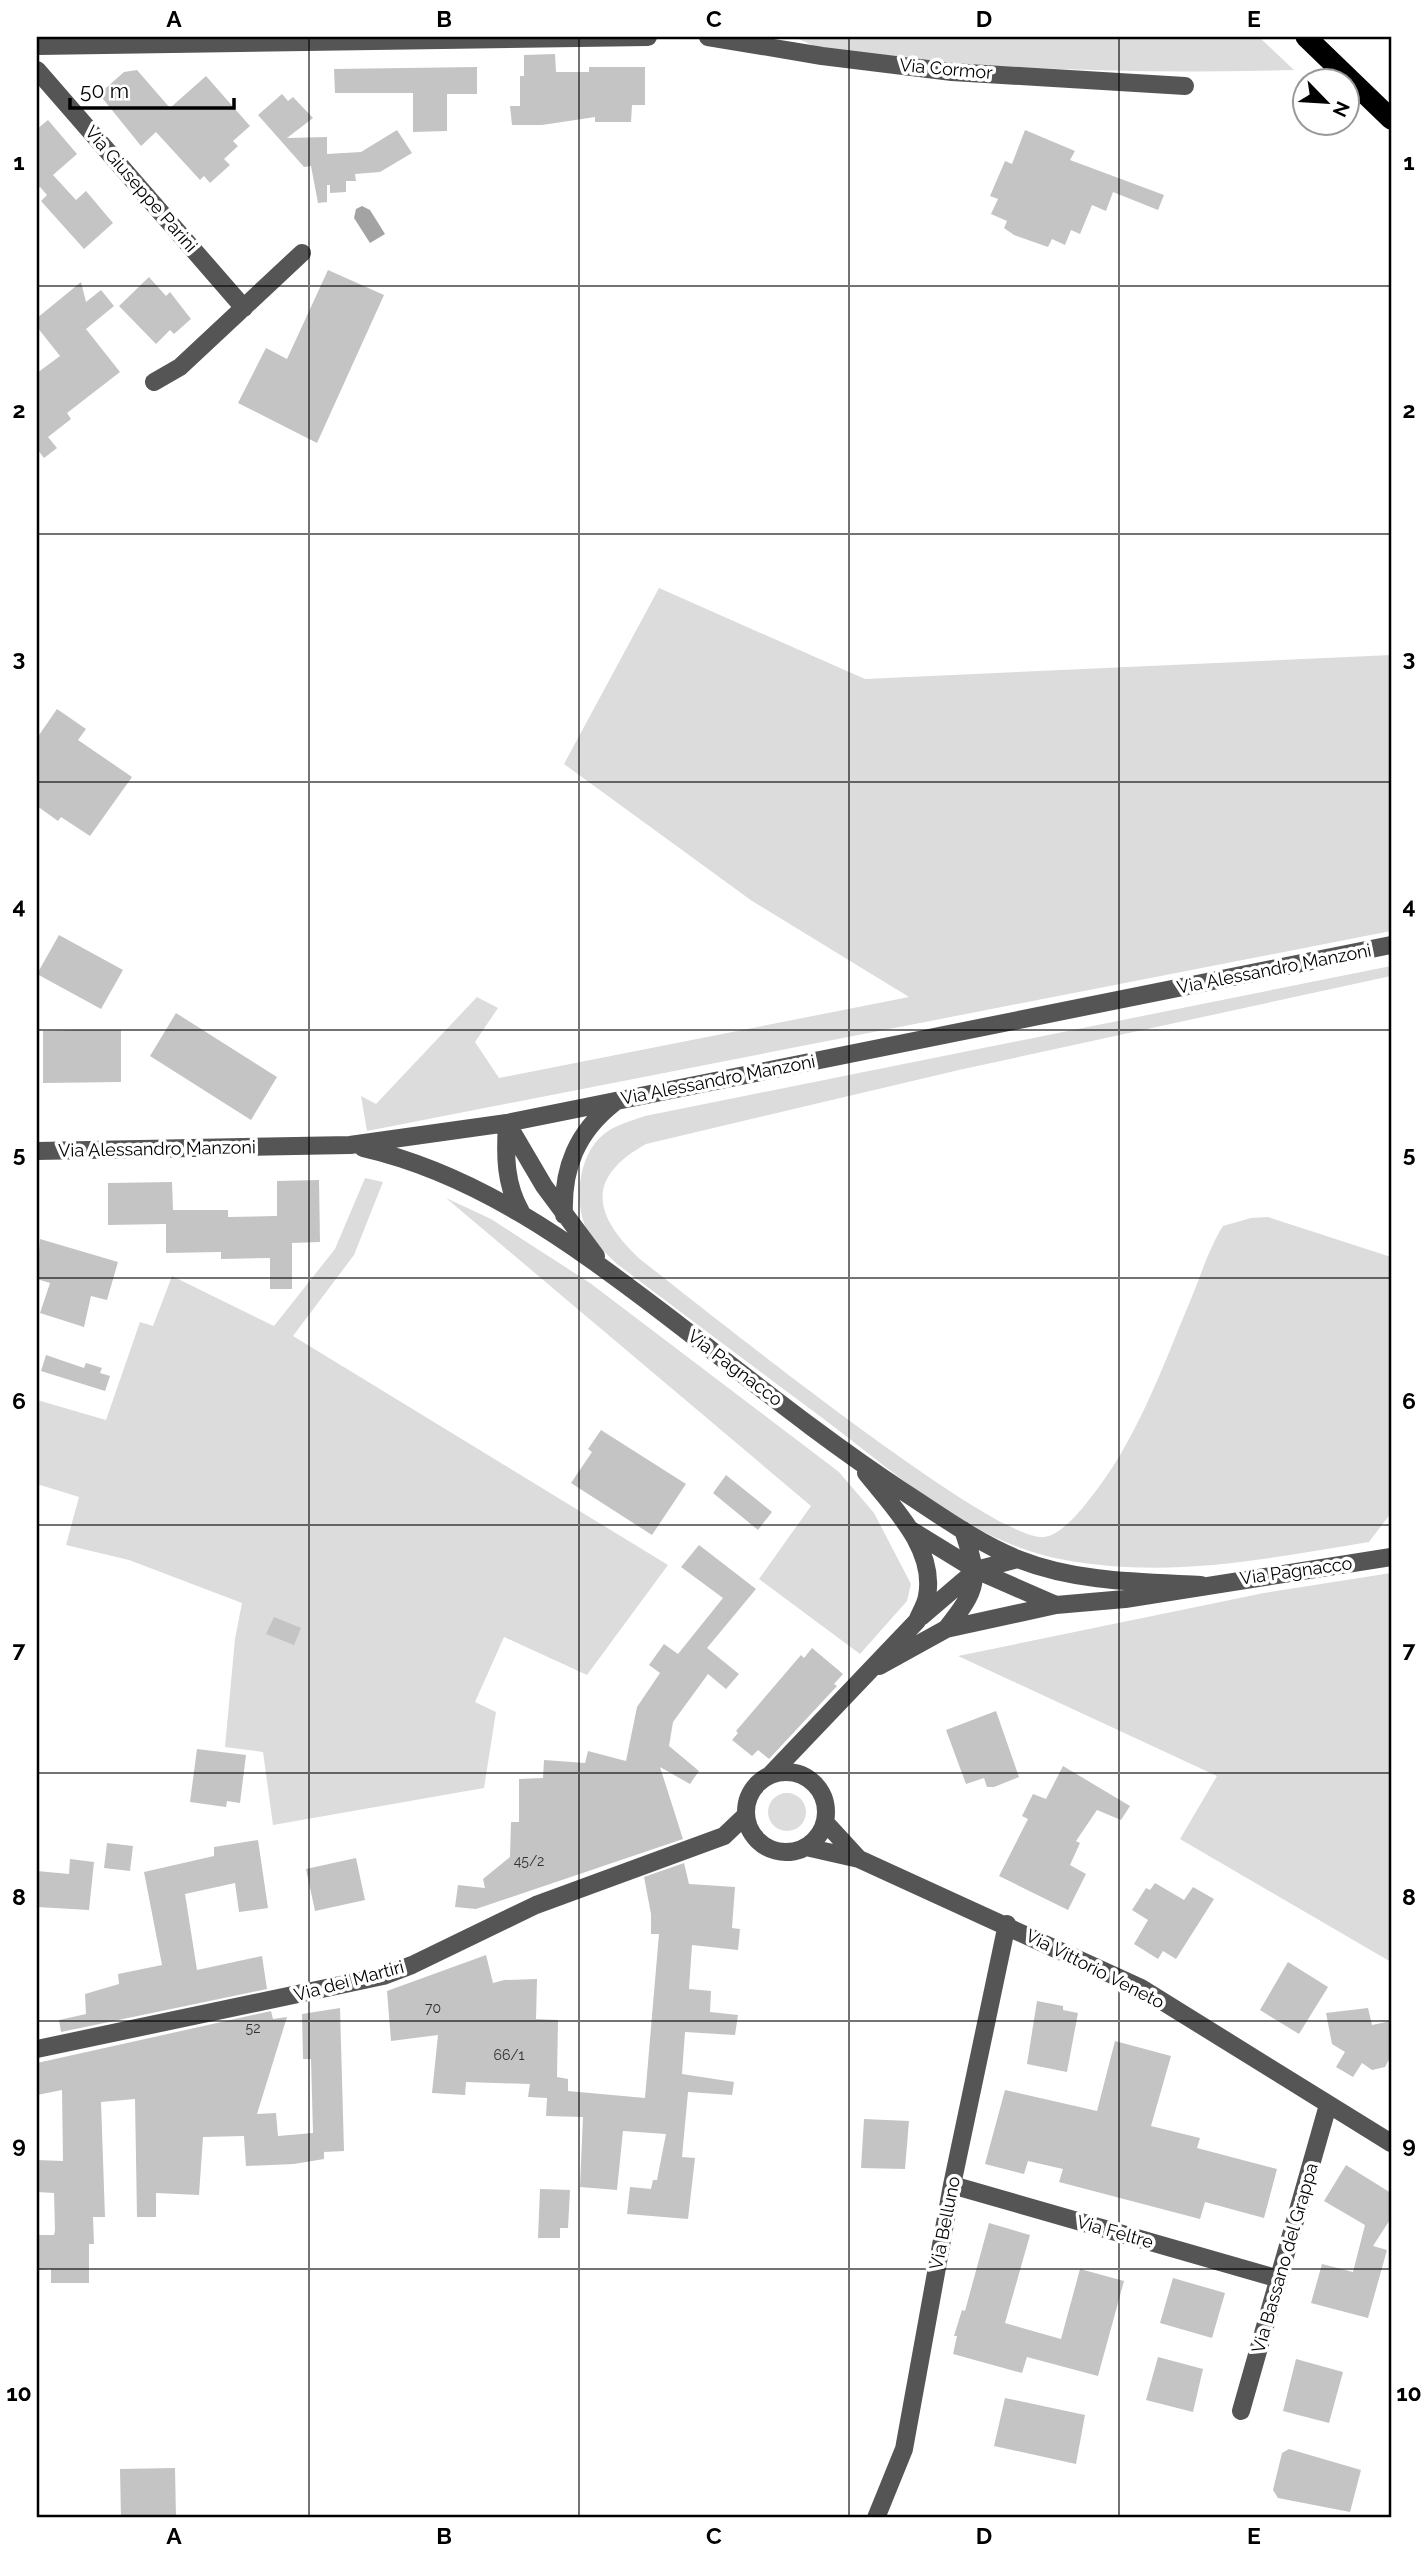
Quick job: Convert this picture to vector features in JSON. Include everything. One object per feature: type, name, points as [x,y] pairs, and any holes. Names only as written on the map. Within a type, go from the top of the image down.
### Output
[{"type":"highway","points":[[1306,37],[1391,118]]},
{"type":"street","points":[[37,46],[648,37]]},
{"type":"street","name":"Via Cormor","points":[[708,37],[822,56],[952,72],[1185,86]]},
{"type":"street","name":"Via Giuseppe Parini","points":[[37,70],[244,308]]},
{"type":"street","points":[[155,382],[180,368],[302,253]]},
{"type":"street","name":"Via Alessandro Manzoni","points":[[37,1151],[350,1145],[507,1123],[1391,945]]},
{"type":"street","points":[[564,1215],[563,1190],[569,1163],[580,1138],[594,1119],[618,1100]]},
{"type":"street","points":[[507,1123],[508,1177],[512,1196],[521,1212]]},
{"type":"street","name":"Via Pagnacco","points":[[507,1123],[564,1215],[612,1274]]},
{"type":"street","name":"Via Pagnacco","points":[[350,1145],[388,1154],[440,1173],[521,1212],[612,1274],[858,1462],[963,1530],[1018,1559],[1069,1574],[1126,1582],[1201,1585]]},
{"type":"street","name":"Via Pagnacco","points":[[858,1462],[911,1530],[925,1562],[928,1596],[917,1621]]},
{"type":"street","name":"Via Pagnacco","points":[[911,1530],[976,1570],[1056,1605]]},
{"type":"street","points":[[963,1530],[976,1570]]},
{"type":"street","name":"Via Pagnacco","points":[[862,1675],[946,1629],[1056,1605],[1125,1599],[1391,1557]]},
{"type":"street","name":"Via Pagnacco","points":[[771,1774],[862,1675],[917,1621],[976,1570],[1018,1559]]},
{"type":"street","name":"Via Pagnacco","points":[[946,1629],[969,1600],[976,1570]]},
{"type":"street","points":[[808,1734],[803,1760],[812,1781],[825,1799],[825,1822],[815,1840],[806,1847],[780,1852],[756,1840],[746,1815],[752,1790],[771,1774],[793,1772],[812,1781]]},
{"type":"street","name":"Via dei Martiri","points":[[37,2049],[383,1976],[412,1965],[536,1905],[724,1836],[746,1815]]},
{"type":"street","name":"Via Vittorio Veneto","points":[[825,1822],[859,1859]]},
{"type":"street","name":"Via dei Martiri","points":[[724,1836],[756,1840]]},
{"type":"street","name":"Via Vittorio Veneto","points":[[806,1847],[859,1859],[1007,1924],[1141,1988],[1391,2143]]},
{"type":"street","name":"Via Belluno","points":[[876,2518],[904,2449],[952,2185],[1007,1924]]},
{"type":"street","name":"Via Bassano del Grappa","points":[[1241,2411],[1328,2105]]},
{"type":"street","name":"Via Feltre","points":[[952,2185],[1279,2279]]},
{"type":"shaded area","points":[[794,37],[1259,37],[1292,70],[1057,69],[939,62],[821,49]]},
{"type":"shaded area","points":[[362,206],[370,210],[385,234],[370,243],[354,218],[356,209]]},
{"type":"shaded area","points":[[659,588],[865,679],[1391,655],[1391,931],[367,1131],[361,1096],[376,1104],[477,997],[498,1008],[475,1042],[499,1078],[909,997],[752,901],[564,764]]},
{"type":"shaded area","points":[[1391,966],[1391,976],[959,1070],[646,1144],[626,1157],[612,1171],[605,1185],[603,1199],[606,1214],[614,1229],[641,1260],[780,1368],[910,1464],[968,1503],[1015,1529],[1044,1537],[1056,1533],[1074,1517],[1120,1455],[1147,1404],[1209,1252],[1223,1226],[1251,1218],[1268,1217],[1391,1257],[1391,1513],[1369,1542],[1255,1560],[1142,1568],[1065,1560],[998,1539],[967,1523],[908,1484],[617,1264],[595,1242],[585,1226],[580,1203],[584,1165],[589,1153],[604,1134],[623,1123],[645,1116]]},
{"type":"shaded area","points":[[365,1178],[383,1182],[354,1255],[293,1336],[668,1565],[587,1675],[504,1637],[475,1702],[496,1712],[484,1788],[273,1825],[263,1752],[225,1747],[235,1639],[242,1603],[129,1560],[66,1545],[79,1497],[37,1484],[37,1400],[106,1420],[140,1322],[153,1326],[172,1276],[274,1326],[335,1249]]},
{"type":"shaded area","points":[[446,1198],[491,1219],[590,1283],[839,1472],[874,1513],[911,1584],[907,1601],[860,1654],[759,1579],[811,1506]]},
{"type":"shaded area","points":[[1391,1573],[1391,1962],[1180,1839],[1217,1776],[958,1656],[1264,1593]]},
{"type":"shaded area","points":[[787,1793],[800,1799],[806,1812],[800,1825],[787,1831],[774,1825],[768,1812],[774,1799]]},
{"type":"building","points":[[555,54],[556,72],[589,72],[589,67],[645,67],[645,105],[632,105],[631,122],[595,122],[595,117],[542,125],[512,125],[510,106],[520,106],[520,76],[524,76],[524,55]]},
{"type":"building","points":[[477,67],[477,94],[447,94],[447,131],[413,132],[413,93],[335,93],[334,69]]},
{"type":"building","points":[[137,70],[170,108],[206,76],[250,126],[233,141],[238,146],[224,159],[230,165],[210,183],[204,176],[200,180],[156,132],[141,146],[99,94],[124,72]]},
{"type":"building","points":[[282,94],[288,101],[293,97],[313,118],[287,138],[327,137],[327,154],[361,152],[397,130],[412,153],[380,172],[355,174],[356,181],[346,181],[346,192],[330,193],[330,185],[327,185],[327,202],[318,203],[311,166],[304,167],[258,115]]},
{"type":"building","points":[[48,120],[77,154],[53,175],[76,200],[86,191],[113,223],[84,249],[41,201],[47,195],[40,187],[37,189],[37,129]]},
{"type":"building","points":[[1025,130],[1075,151],[1070,160],[1164,195],[1158,210],[1113,192],[1106,211],[1092,205],[1080,234],[1071,230],[1065,245],[1052,239],[1048,247],[1014,235],[1004,228],[1007,221],[991,214],[998,199],[990,196],[1005,161],[1012,164]]},
{"type":"building","points":[[328,270],[384,295],[317,443],[238,403],[266,348],[287,359]]},
{"type":"building","points":[[149,277],[166,296],[170,292],[191,319],[174,334],[170,330],[156,344],[119,306]]},
{"type":"building","points":[[81,282],[86,302],[101,290],[114,306],[86,329],[120,372],[67,413],[71,419],[48,437],[57,448],[44,458],[37,449],[37,373],[60,356],[37,327],[37,318]]},
{"type":"building","points":[[57,709],[86,729],[78,740],[132,777],[90,836],[61,817],[58,821],[37,806],[37,738]]},
{"type":"building","points":[[59,935],[123,970],[101,1009],[37,974]]},
{"type":"building","points":[[176,1013],[277,1077],[251,1120],[150,1056]]},
{"type":"building","points":[[121,1030],[121,1082],[43,1083],[43,1031]]},
{"type":"building","points":[[319,1180],[320,1242],[292,1243],[292,1289],[270,1289],[270,1258],[221,1259],[221,1252],[166,1253],[166,1224],[108,1225],[108,1183],[172,1182],[173,1210],[228,1210],[228,1217],[277,1216],[277,1181]]},
{"type":"building","points":[[40,1239],[118,1262],[107,1300],[91,1296],[84,1327],[40,1313],[50,1283],[37,1279]]},
{"type":"building","points":[[46,1355],[84,1368],[86,1363],[102,1368],[100,1373],[110,1376],[105,1391],[41,1371]]},
{"type":"building","points":[[601,1430],[686,1484],[652,1535],[571,1483],[592,1452],[588,1449]]},
{"type":"building","points":[[726,1475],[772,1512],[758,1530],[713,1493]]},
{"type":"building","points":[[699,1545],[756,1589],[707,1648],[739,1674],[726,1689],[708,1674],[673,1722],[669,1746],[699,1771],[690,1784],[660,1767],[683,1839],[476,1909],[455,1907],[458,1885],[485,1888],[483,1879],[510,1857],[511,1822],[519,1822],[519,1779],[543,1778],[544,1760],[585,1763],[588,1751],[626,1761],[637,1707],[660,1673],[649,1665],[664,1644],[678,1654],[723,1598],[681,1567]]},
{"type":"building","points":[[274,1617],[301,1628],[294,1645],[266,1634]]},
{"type":"building","points":[[812,1648],[843,1674],[834,1684],[837,1686],[769,1759],[758,1750],[752,1756],[732,1740],[738,1733],[736,1731],[801,1655],[804,1658]]},
{"type":"building","points":[[996,1711],[1019,1777],[994,1787],[987,1787],[984,1778],[966,1784],[946,1730]]},
{"type":"building","points":[[197,1749],[246,1755],[240,1803],[227,1801],[226,1807],[190,1802]]},
{"type":"building","points":[[1063,1766],[1130,1806],[1121,1820],[1097,1810],[1076,1841],[1080,1843],[1070,1865],[1086,1874],[1068,1910],[999,1876],[1028,1819],[1022,1816],[1033,1794],[1046,1799]]},
{"type":"building","points":[[258,1840],[268,1908],[239,1912],[235,1883],[185,1894],[197,1970],[262,1956],[267,1989],[61,2032],[59,2020],[86,2014],[85,1994],[119,1984],[118,1974],[162,1965],[144,1872],[214,1856],[214,1847]]},
{"type":"building","points":[[107,1843],[133,1846],[130,1871],[104,1868]]},
{"type":"building","points":[[356,1858],[365,1900],[315,1911],[306,1869]]},
{"type":"building","points":[[70,1859],[94,1862],[89,1910],[37,1907],[37,1871],[69,1874]]},
{"type":"building","points":[[684,1863],[689,1884],[735,1887],[732,1928],[740,1929],[738,1950],[692,1945],[689,1989],[711,1991],[710,2012],[738,2015],[735,2035],[685,2032],[682,2074],[734,2082],[732,2095],[688,2092],[682,2157],[695,2158],[688,2219],[627,2214],[630,2187],[651,2189],[653,2180],[657,2180],[666,2134],[623,2131],[617,2190],[580,2187],[583,2117],[546,2116],[547,2098],[528,2097],[530,2084],[466,2082],[465,2095],[432,2093],[438,2035],[391,2041],[387,1991],[486,1955],[493,1983],[537,1979],[536,2019],[558,2020],[557,2077],[568,2079],[568,2091],[645,2098],[659,1934],[651,1934],[651,1914],[644,1877]]},
{"type":"building","points":[[1155,1883],[1184,1900],[1193,1887],[1214,1899],[1176,1959],[1163,1951],[1158,1959],[1134,1944],[1148,1920],[1132,1910],[1146,1888],[1150,1890]]},
{"type":"building","points":[[1288,1962],[1328,1987],[1299,2034],[1260,2010]]},
{"type":"building","points":[[1037,2001],[1063,2006],[1063,2010],[1078,2013],[1067,2072],[1027,2064]]},
{"type":"building","points":[[340,2008],[344,2151],[324,2152],[324,2159],[294,2164],[246,2166],[244,2136],[203,2137],[199,2195],[156,2193],[156,2217],[137,2217],[135,2099],[101,2102],[105,2217],[93,2217],[94,2244],[89,2244],[89,2283],[51,2283],[51,2269],[37,2270],[37,2235],[54,2235],[55,2230],[54,2193],[37,2192],[37,2160],[63,2161],[62,2090],[37,2095],[37,2063],[271,2011],[273,2019],[287,2017],[257,2114],[276,2113],[278,2136],[313,2133],[311,2059],[303,2059],[302,2014]]},
{"type":"building","points":[[1368,2008],[1372,2025],[1391,2021],[1391,2056],[1385,2067],[1372,2070],[1362,2063],[1353,2077],[1336,2067],[1345,2052],[1332,2044],[1326,2013]]},
{"type":"building","points":[[1115,2041],[1171,2056],[1151,2126],[1200,2138],[1197,2148],[1277,2169],[1264,2218],[1205,2202],[1200,2219],[1059,2182],[1063,2169],[1028,2161],[1024,2174],[985,2164],[1005,2090],[1097,2111]]},
{"type":"building","points":[[864,2119],[909,2121],[905,2169],[861,2168]]},
{"type":"building","points":[[1346,2165],[1391,2193],[1391,2218],[1373,2246],[1387,2250],[1368,2318],[1311,2303],[1322,2264],[1353,2272],[1365,2225],[1324,2201]]},
{"type":"building","points":[[540,2189],[570,2190],[568,2228],[560,2228],[560,2238],[538,2238]]},
{"type":"building","points":[[989,2223],[1030,2235],[1005,2323],[1061,2339],[1080,2269],[1124,2281],[1098,2376],[1027,2357],[1022,2373],[953,2354],[957,2336],[954,2336],[962,2310],[965,2311]]},
{"type":"building","points":[[1173,2278],[1225,2293],[1212,2338],[1160,2323]]},
{"type":"building","points":[[1158,2357],[1203,2369],[1193,2412],[1146,2400]]},
{"type":"building","points":[[1296,2359],[1343,2372],[1329,2423],[1283,2411]]},
{"type":"building","points":[[1005,2398],[1085,2415],[1076,2464],[994,2446]]},
{"type":"building","points":[[1289,2449],[1361,2470],[1350,2512],[1278,2498],[1273,2490],[1282,2453]]},
{"type":"building","points":[[175,2468],[176,2518],[121,2518],[120,2469]]}]
